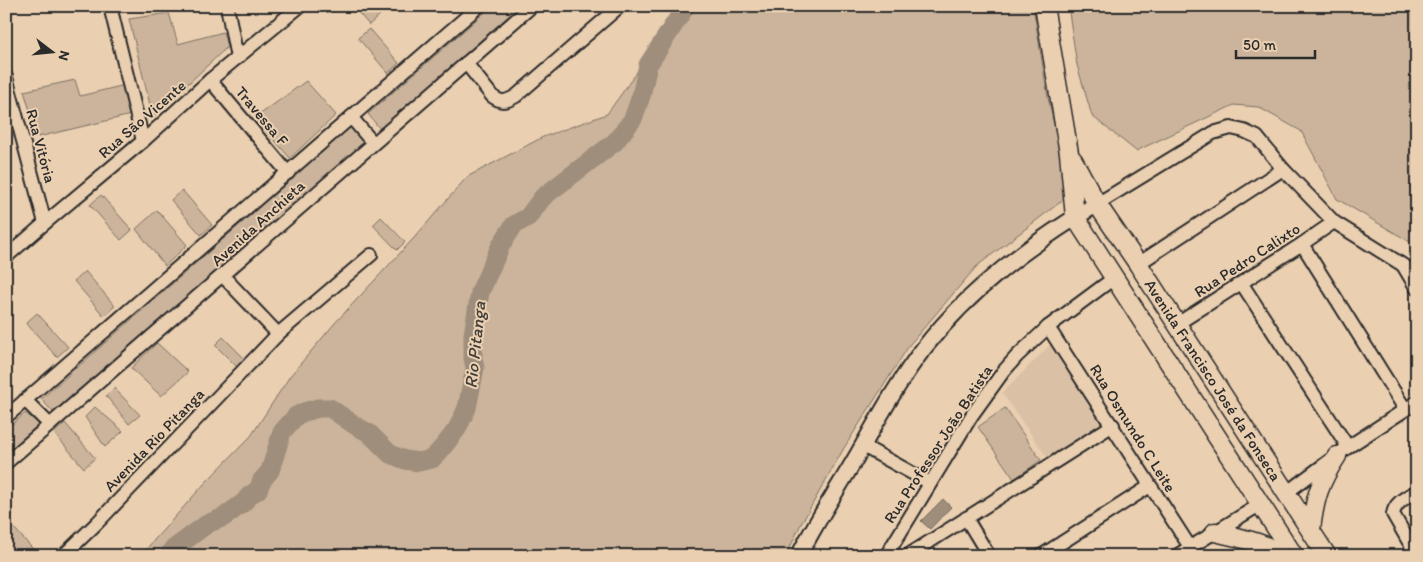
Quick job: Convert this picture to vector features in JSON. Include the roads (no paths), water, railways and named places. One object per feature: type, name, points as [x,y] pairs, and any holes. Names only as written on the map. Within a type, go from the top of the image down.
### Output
[{"type":"main road","points":[[1044,6],[1070,153],[1075,217]]},
{"type":"main road","name":"Avenida Francisco José da Fonseca","points":[[1070,153],[1097,204],[1138,264],[1327,556]]},
{"type":"main road","name":"Avenida Francisco José da Fonseca","points":[[1075,217],[1294,556]]},
{"type":"main road","points":[[1311,529],[1315,500],[1321,482],[1342,452]]},
{"type":"main road","points":[[1215,532],[1253,541],[1276,550],[1285,556]]},
{"type":"street","points":[[110,6],[143,141]]},
{"type":"street","points":[[227,6],[237,58]]},
{"type":"street","name":"Rua São Vicente","points":[[6,257],[143,141],[210,80],[300,6]]},
{"type":"street","name":"Avenida Anchieta","points":[[6,417],[479,6]]},
{"type":"street","name":"Avenida Anchieta","points":[[6,463],[532,6]]},
{"type":"street","points":[[466,63],[492,96],[504,102],[516,96],[620,6]]},
{"type":"street","name":"Rua Vitória","points":[[6,77],[44,223]]},
{"type":"street","name":"Travessa F","points":[[210,80],[288,173]]},
{"type":"street","points":[[350,117],[373,143]]},
{"type":"street","points":[[800,556],[910,368],[947,320],[1003,267],[1030,247],[1075,217],[1206,137],[1225,129],[1244,131],[1257,137],[1283,169],[1334,222],[1404,268],[1417,274]]},
{"type":"street","points":[[1138,264],[1283,169]]},
{"type":"street","name":"Rua Pedro Calixto","points":[[1177,324],[1242,284],[1334,222]]},
{"type":"street","points":[[1302,244],[1405,409]]},
{"type":"street","points":[[223,276],[278,334],[370,255]]},
{"type":"street","points":[[1404,268],[1417,289]]},
{"type":"street","name":"Rua Professor João Batista","points":[[886,556],[972,415],[1002,372],[1016,356],[1048,327],[1114,278]]},
{"type":"street","points":[[1242,284],[1342,452]]},
{"type":"street","name":"Rua Osmundo C Leite","points":[[1048,327],[1190,547]]},
{"type":"street","name":"Avenida Rio Pitanga","points":[[63,556],[278,334]]},
{"type":"street","points":[[25,400],[50,424]]},
{"type":"street","points":[[1286,493],[1342,452],[1417,402]]},
{"type":"street","points":[[908,556],[1113,425]]},
{"type":"street","points":[[863,446],[930,483]]},
{"type":"street","points":[[1041,556],[1150,486]]},
{"type":"street","points":[[1417,491],[1397,504],[1394,507],[1393,514],[1417,556]]},
{"type":"street","points":[[1176,556],[1261,504]]},
{"type":"street","points":[[966,518],[989,556]]},
{"type":"waterway","name":"Rio Pitanga","points":[[169,556],[172,550],[207,524],[224,517],[258,490],[262,480],[270,471],[282,432],[296,416],[304,412],[318,408],[330,408],[369,433],[390,454],[405,460],[419,462],[432,459],[457,429],[467,408],[475,368],[473,335],[480,292],[501,245],[514,225],[528,217],[543,197],[615,142],[633,119],[641,96],[648,65],[686,6]]}]
